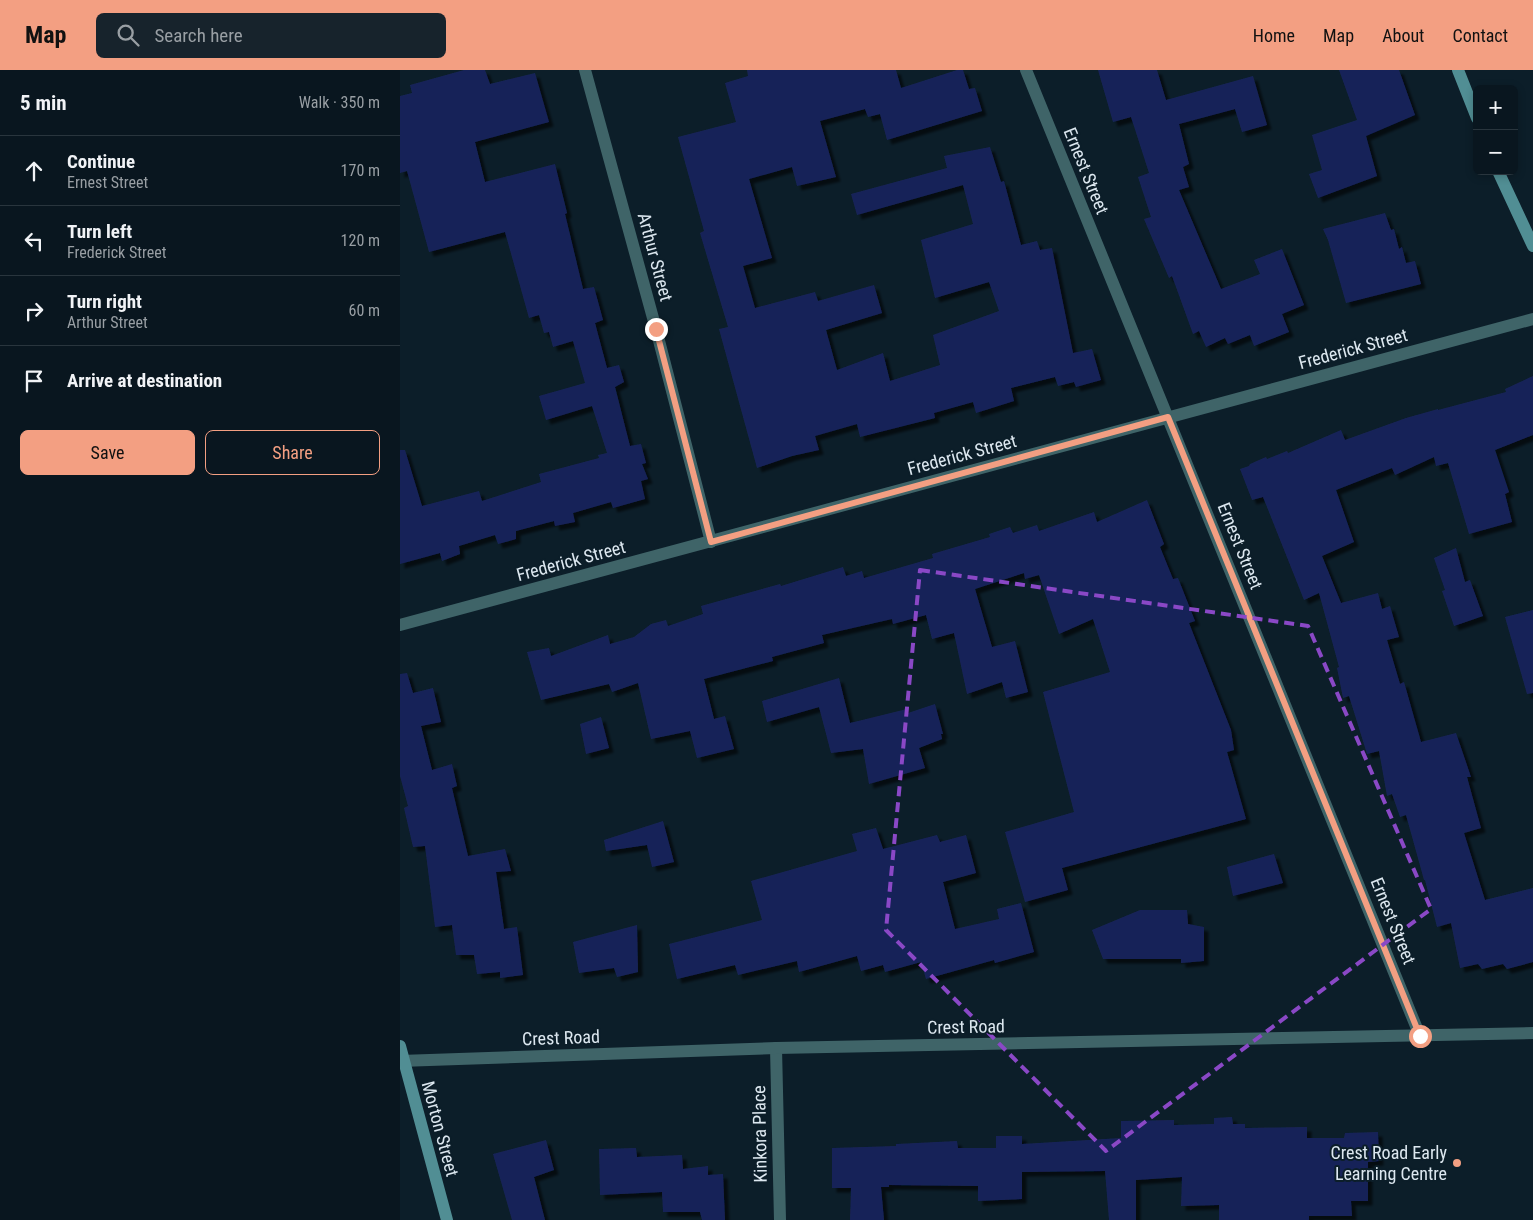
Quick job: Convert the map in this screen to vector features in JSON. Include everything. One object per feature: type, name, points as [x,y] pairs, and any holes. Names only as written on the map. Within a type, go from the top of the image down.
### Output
[{"type":"street","name":"Arthur Street","points":[[585,70],[656,329],[711,542]]},
{"type":"street","name":"Ernest Street","points":[[1026,70],[1420,1036]]},
{"type":"street","points":[[1458,70],[1473,108]]},
{"type":"street","points":[[1500,175],[1533,246]]},
{"type":"street","name":"Frederick Street","points":[[400,625],[1533,319]]},
{"type":"street","name":"Crest Road","points":[[402,1061],[776,1048],[1533,1033]]},
{"type":"street","name":"Morton Street","points":[[400,1046],[402,1061],[446,1220]]},
{"type":"street","name":"Kinkora Place","points":[[776,1048],[780,1220]]},
{"type":"highlighted area","points":[[920,570],[1308,626],[1431,909],[1106,1151],[886,930]]},
{"type":"building","points":[[464,70],[485,70],[490,84],[535,73],[549,122],[475,142],[485,182],[555,164],[583,289],[594,287],[603,320],[595,323],[607,368],[619,365],[624,382],[615,387],[630,446],[641,444],[646,463],[642,464],[648,479],[641,481],[645,499],[613,508],[611,502],[573,513],[575,522],[555,526],[554,521],[516,531],[516,539],[498,544],[495,535],[459,546],[460,554],[442,561],[440,553],[400,564],[400,450],[405,450],[422,506],[479,491],[482,501],[541,482],[539,474],[599,458],[598,455],[607,453],[592,406],[546,420],[539,396],[585,383],[573,341],[553,347],[549,332],[544,333],[539,315],[529,318],[505,232],[429,252],[407,171],[400,173],[400,96],[412,93],[410,85]]},
{"type":"building","points":[[747,70],[896,70],[901,88],[957,70],[963,70],[969,89],[975,88],[982,111],[887,140],[880,114],[868,117],[865,109],[820,121],[836,177],[797,186],[792,167],[749,179],[772,258],[743,266],[755,308],[815,292],[818,301],[874,285],[882,313],[826,330],[837,370],[883,353],[890,381],[940,365],[933,335],[999,311],[989,282],[935,298],[921,240],[973,224],[963,185],[857,215],[851,194],[947,168],[944,156],[990,147],[1001,182],[1004,181],[1021,245],[1037,241],[1040,250],[1052,248],[1073,353],[1092,349],[1101,380],[1076,387],[1074,382],[1058,386],[1055,377],[1011,388],[1014,401],[976,413],[973,402],[934,413],[935,418],[860,437],[857,424],[815,436],[819,450],[792,456],[757,468],[719,329],[728,327],[700,233],[704,231],[678,137],[736,122],[725,83],[748,76]]},
{"type":"building","points":[[1098,70],[1157,70],[1166,100],[1253,76],[1267,125],[1242,132],[1235,109],[1179,124],[1189,164],[1183,167],[1189,187],[1179,190],[1221,289],[1260,274],[1254,260],[1282,249],[1304,305],[1282,314],[1289,332],[1254,346],[1250,335],[1228,344],[1225,338],[1206,347],[1199,331],[1193,334],[1172,276],[1169,278],[1144,219],[1151,217],[1138,177],[1149,173],[1131,117],[1113,122]]},
{"type":"building","points":[[1339,70],[1399,70],[1415,115],[1366,136],[1377,176],[1318,198],[1309,174],[1322,170],[1312,135],[1357,120]]},
{"type":"building","points":[[1385,213],[1391,230],[1394,229],[1399,249],[1402,247],[1406,263],[1415,261],[1421,284],[1346,303],[1328,240],[1323,229]]},
{"type":"building","points":[[1533,376],[1533,435],[1495,450],[1509,492],[1505,494],[1512,522],[1469,534],[1448,463],[1436,466],[1434,457],[1395,475],[1392,468],[1336,490],[1354,542],[1322,556],[1341,603],[1378,593],[1382,609],[1390,606],[1399,637],[1387,640],[1400,684],[1404,682],[1421,742],[1456,733],[1471,777],[1467,777],[1481,828],[1464,833],[1485,900],[1533,888],[1533,962],[1507,969],[1503,964],[1482,969],[1478,964],[1460,968],[1451,923],[1437,927],[1406,815],[1400,817],[1392,794],[1387,796],[1379,751],[1367,754],[1349,696],[1343,698],[1337,668],[1339,667],[1319,593],[1304,600],[1263,497],[1252,500],[1240,469],[1266,457],[1267,459],[1287,451],[1288,453],[1341,430],[1345,440],[1406,418],[1506,392],[1505,389]]},
{"type":"building","points":[[1147,500],[1164,544],[1160,547],[1173,579],[1178,578],[1195,621],[1189,623],[1231,730],[1234,750],[1227,752],[1246,819],[1062,868],[1068,890],[1025,902],[1005,832],[1074,812],[1043,692],[1110,672],[1093,619],[1059,634],[1039,575],[1025,579],[1024,573],[975,589],[992,647],[1015,641],[1028,692],[1006,698],[1002,682],[967,694],[954,633],[932,639],[926,615],[893,624],[892,619],[822,635],[824,643],[772,657],[773,661],[704,679],[714,719],[725,716],[734,749],[697,758],[690,731],[651,739],[638,683],[612,692],[609,684],[541,700],[527,652],[549,648],[551,656],[608,635],[610,644],[634,637],[651,624],[666,620],[668,626],[703,614],[701,606],[780,584],[781,586],[843,567],[846,576],[862,571],[864,578],[933,558],[932,554],[990,537],[989,534],[1010,527],[1013,533],[1037,525],[1039,531],[1094,512],[1097,522]]},
{"type":"building","points":[[1456,548],[1465,582],[1470,580],[1483,616],[1454,626],[1442,591],[1445,590],[1434,558]]},
{"type":"building","points":[[1533,610],[1533,693],[1527,694],[1505,617]]},
{"type":"building","points":[[407,673],[413,693],[433,688],[441,722],[421,726],[432,770],[452,764],[457,786],[452,788],[468,856],[505,849],[511,871],[496,872],[504,929],[517,927],[523,975],[500,978],[500,972],[477,974],[474,955],[456,955],[452,925],[435,927],[425,846],[413,847],[404,808],[408,806],[400,776],[400,674]]},
{"type":"building","points":[[839,678],[850,723],[907,709],[908,713],[935,704],[943,734],[941,734],[942,739],[919,748],[925,768],[869,784],[863,749],[831,753],[819,707],[767,722],[762,701]]},
{"type":"building","points":[[601,717],[609,748],[586,754],[580,724]]},
{"type":"building","points":[[663,821],[674,862],[652,867],[647,845],[606,851],[604,840]]},
{"type":"building","points":[[876,828],[883,849],[937,835],[940,842],[966,835],[976,873],[943,882],[955,929],[999,919],[997,909],[1021,903],[1034,952],[995,963],[994,960],[926,979],[921,962],[885,972],[883,965],[861,971],[857,956],[799,972],[797,961],[738,975],[735,965],[677,979],[669,944],[762,920],[751,881],[857,851],[852,834]]},
{"type":"building","points":[[1274,854],[1283,883],[1233,896],[1227,867]]},
{"type":"building","points":[[1140,910],[1187,910],[1188,924],[1204,927],[1204,961],[1181,963],[1181,959],[1103,959],[1092,930]]},
{"type":"building","points":[[637,925],[638,972],[617,977],[614,968],[579,973],[573,942]]},
{"type":"building","points":[[1232,1117],[1233,1124],[1245,1124],[1245,1128],[1307,1127],[1307,1138],[1344,1138],[1345,1133],[1378,1132],[1379,1161],[1368,1162],[1368,1201],[1351,1201],[1352,1216],[1309,1216],[1309,1220],[1219,1220],[1219,1205],[1181,1206],[1182,1177],[1136,1180],[1136,1220],[1109,1220],[1105,1171],[1022,1172],[1022,1199],[978,1201],[978,1186],[889,1185],[889,1187],[881,1187],[884,1220],[850,1220],[851,1188],[832,1188],[832,1148],[896,1146],[896,1144],[957,1141],[958,1148],[996,1148],[996,1136],[1022,1136],[1022,1144],[1121,1138],[1121,1121],[1174,1120],[1174,1125],[1214,1124],[1214,1118]]},
{"type":"building","points":[[546,1140],[554,1170],[534,1177],[545,1220],[512,1220],[493,1154]]},
{"type":"building","points":[[636,1148],[637,1157],[682,1155],[683,1169],[708,1166],[708,1175],[723,1174],[725,1220],[702,1220],[700,1212],[663,1212],[662,1192],[600,1195],[599,1149]]},
{"type":"place","name":"Crest Road Early Learning Centre","points":[[1457,1163]]},
{"type":"route","points":[[656,329],[711,542],[1168,417],[1420,1036]]}]
